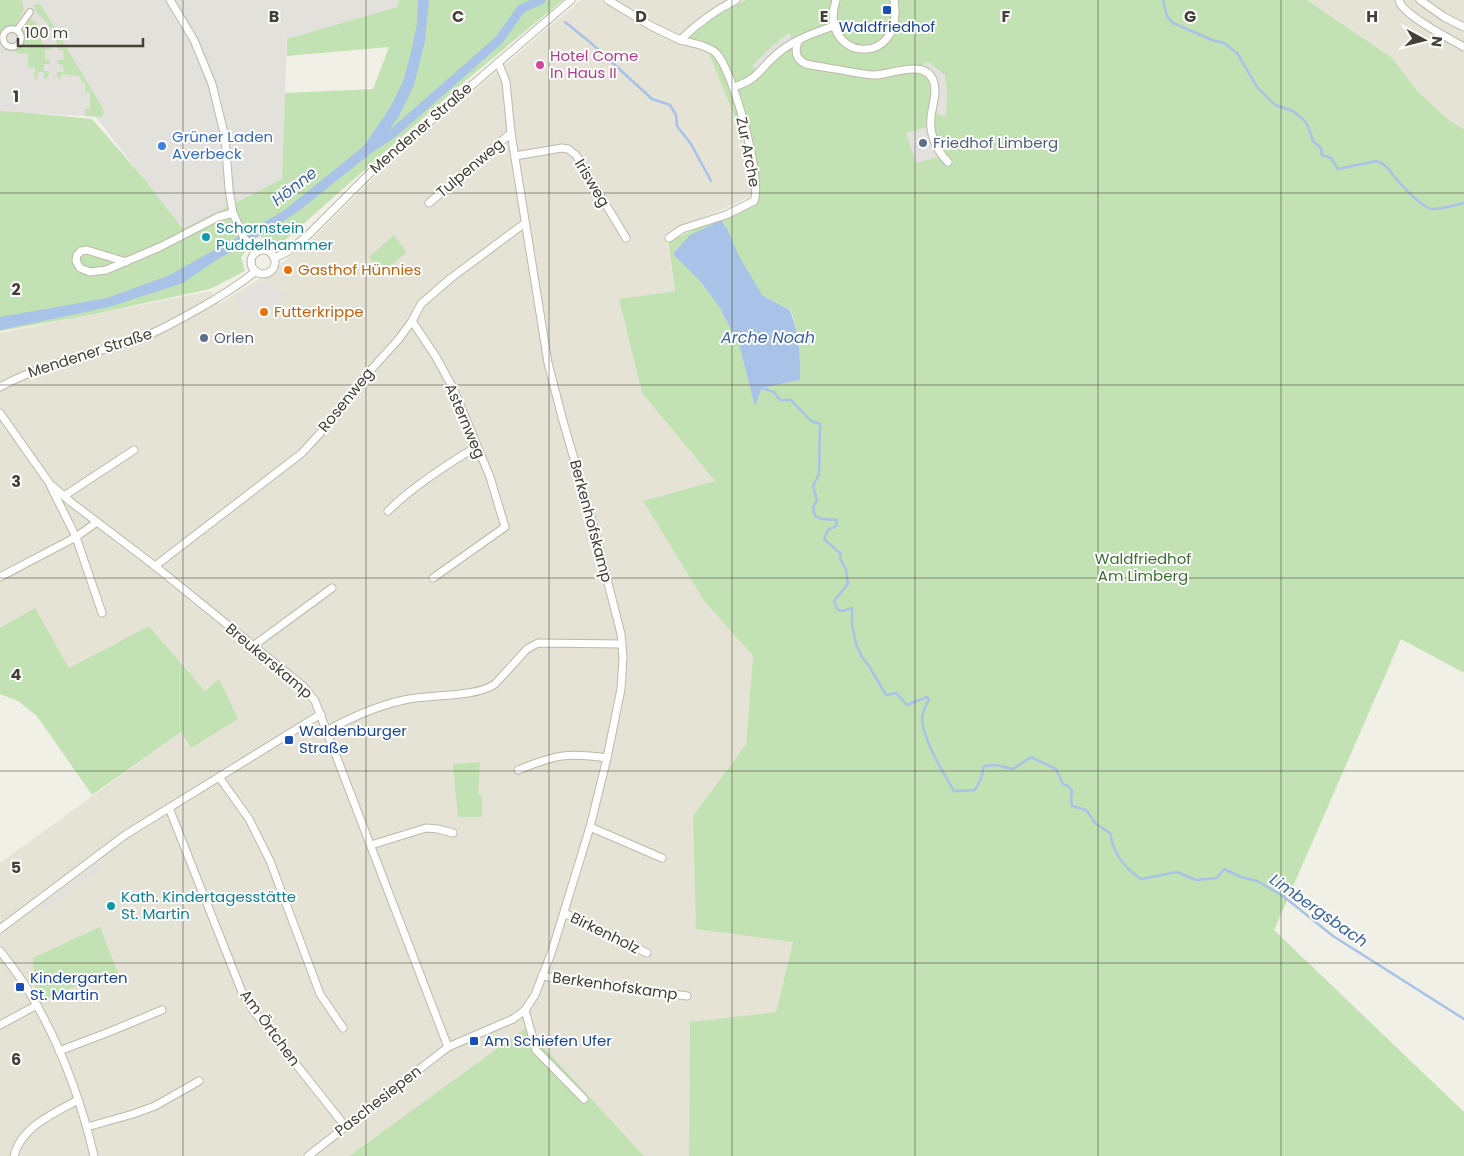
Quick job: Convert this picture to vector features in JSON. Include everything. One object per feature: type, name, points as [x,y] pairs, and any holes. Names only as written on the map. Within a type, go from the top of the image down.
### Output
[{"type":"street","points":[[170,0],[197,46],[216,95],[225,137],[233,213],[244,238],[255,250],[270,252],[274,258]]},
{"type":"street","name":"Mendener Straße","points":[[0,387],[46,366],[124,344],[156,332],[239,286],[256,271],[261,273],[269,272],[275,264],[274,258],[287,252],[307,236],[371,172],[571,0]]},
{"type":"street","name":"Zur Arche","points":[[608,0],[651,26],[680,40],[715,52],[727,70],[734,87],[754,172],[754,201],[726,215],[682,229],[669,238]]},
{"type":"street","points":[[680,40],[707,17],[736,0]]},
{"type":"street","points":[[836,0],[833,14],[834,26],[840,39],[851,47],[865,49],[880,45],[887,39],[894,25],[894,0]]},
{"type":"street","points":[[1399,0],[1400,6],[1422,22],[1464,47]]},
{"type":"street","points":[[1420,0],[1444,17],[1464,27]]},
{"type":"street","points":[[17,30],[30,12]]},
{"type":"street","points":[[734,87],[755,78],[777,54],[799,40],[834,26]]},
{"type":"street","points":[[799,40],[796,53],[801,62],[806,64],[874,75],[898,70],[919,69],[929,75],[935,92],[930,126],[938,149],[948,162]]},
{"type":"street","name":"Berkenhofskamp","points":[[498,62],[506,82],[511,133],[548,363],[598,541],[616,613],[622,644],[623,666],[621,689],[607,758],[590,827],[564,913],[542,976],[525,1010]]},
{"type":"street","name":"Tulpenweg","points":[[429,203],[511,133]]},
{"type":"street","name":"Irisweg","points":[[515,156],[562,148],[572,151],[626,238]]},
{"type":"street","points":[[126,262],[87,250],[81,251],[77,255],[76,261],[80,268],[90,272],[106,270],[126,262],[160,247],[218,217],[233,213]]},
{"type":"street","name":"Rosenweg","points":[[155,566],[302,453],[412,321],[421,304],[451,278],[525,222]]},
{"type":"street","points":[[255,250],[252,263],[256,271]]},
{"type":"street","name":"Asternweg","points":[[412,321],[436,357],[454,390],[490,477],[505,527],[433,578]]},
{"type":"street","name":"Breukerskamp","points":[[0,413],[50,484],[76,537],[102,613]]},
{"type":"street","points":[[388,511],[400,500],[476,447]]},
{"type":"street","points":[[64,496],[134,450]]},
{"type":"street","name":"Breukerskamp","points":[[50,484],[303,686],[315,700],[322,714],[448,1047]]},
{"type":"street","points":[[0,577],[76,537],[97,522]]},
{"type":"street","points":[[253,646],[332,588]]},
{"type":"street","points":[[328,730],[362,713],[404,700],[488,689],[495,684],[527,649],[538,642],[622,644]]},
{"type":"street","points":[[0,929],[112,844],[322,714]]},
{"type":"street","points":[[518,770],[560,755],[588,755],[607,758]]},
{"type":"street","points":[[219,777],[249,819],[270,861],[320,994],[343,1028]]},
{"type":"street","name":"Am Örtchen","points":[[168,808],[242,992],[254,1010],[346,1126]]},
{"type":"street","points":[[590,827],[662,858]]},
{"type":"street","points":[[371,845],[426,828],[453,833]]},
{"type":"street","name":"Birkenholz","points":[[564,913],[647,953]]},
{"type":"street","points":[[0,951],[37,1005],[59,1051],[78,1100],[94,1156]]},
{"type":"street","name":"Berkenhofskamp","points":[[542,976],[687,996]]},
{"type":"street","points":[[0,1025],[37,1005]]},
{"type":"street","points":[[59,1051],[162,1010]]},
{"type":"street","points":[[448,1047],[513,1019],[525,1010],[536,1050],[584,1099]]},
{"type":"street","name":"Paschesiepen","points":[[308,1156],[448,1047]]},
{"type":"street","points":[[87,1127],[155,1106],[199,1081]]},
{"type":"street","points":[[14,1156],[19,1143],[34,1126],[78,1100]]},
{"type":"shaded area","points":[[0,0],[399,0],[397,7],[287,39],[282,179],[183,229],[95,116],[0,106]]},
{"type":"shaded area","points":[[581,0],[746,0],[711,18],[689,37],[708,52],[744,139],[754,195],[666,235],[675,291],[619,299],[642,393],[715,481],[644,501],[705,602],[753,656],[746,744],[693,816],[793,942],[776,1012],[690,1022],[689,1156],[644,1156],[526,1029],[349,1156],[0,1156],[0,863],[181,732],[191,748],[219,679],[205,691],[149,626],[69,668],[35,609],[0,628],[0,333],[211,291],[219,304],[270,272],[308,243],[386,166]]},
{"type":"shaded area","points":[[1307,0],[1464,0],[1464,129],[1450,121],[1419,93],[1392,58]]},
{"type":"shaded area","points":[[789,33],[792,40],[757,70],[752,66],[774,44],[777,45],[778,41]]},
{"type":"shaded area","points":[[927,61],[945,75],[947,93],[946,116],[937,114],[937,90],[920,68]]},
{"type":"shaded area","points":[[17,85],[46,86],[45,99],[16,97]]},
{"type":"shaded area","points":[[49,86],[74,88],[73,101],[48,99]]},
{"type":"shaded area","points":[[85,92],[90,92],[90,109],[85,109]]},
{"type":"shaded area","points":[[0,103],[85,109],[85,116],[0,111]]},
{"type":"shaded area","name":"Friedhof Limberg","points":[[930,126],[942,156],[916,163],[906,133]]},
{"type":"shaded area","points":[[267,278],[277,291],[288,295],[267,311],[262,305],[247,316],[235,298]]},
{"type":"shaded area","points":[[97,864],[100,869],[43,912],[39,907]]},
{"type":"green space","points":[[0,0],[20,0],[24,9],[15,26],[5,29],[2,34],[0,34]]},
{"type":"green space","points":[[399,0],[563,0],[464,82],[276,248],[259,235],[241,257],[245,271],[210,289],[90,315],[0,331],[0,110],[92,119],[145,180],[183,229],[282,179],[285,93],[373,89],[389,47],[287,56],[287,39],[397,7]]},
{"type":"green space","name":"Waldfriedhof Am Limberg","points":[[746,0],[1307,0],[1392,58],[1419,93],[1450,121],[1464,129],[1464,673],[1401,639],[1274,930],[1464,1112],[1464,1156],[689,1156],[690,1022],[776,1012],[793,942],[696,929],[693,816],[746,744],[753,656],[705,602],[643,501],[715,481],[642,393],[619,299],[675,291],[668,241],[757,203],[744,139],[708,52],[689,37],[711,18]],"holes":[[[722,220],[738,257],[760,294],[791,310],[799,345],[800,380],[762,388],[755,405],[739,345],[720,308],[700,281]]]},
{"type":"green space","points":[[36,4],[41,5],[104,110],[102,117],[85,116],[85,109],[89,109],[90,92],[85,92],[86,84],[81,81],[80,76],[61,74],[61,80],[57,76],[57,72],[64,72],[63,65],[57,64],[58,60],[64,60],[63,50],[58,50],[50,28],[36,11],[34,6]]},
{"type":"green space","points":[[31,19],[38,24],[34,29],[39,36],[44,32],[47,35],[41,38],[44,47],[50,46],[51,50],[45,50],[45,59],[50,60],[50,64],[45,64],[43,71],[50,71],[47,78],[43,79],[44,72],[37,72],[37,79],[34,78],[35,68],[28,67],[28,62],[26,62],[29,54],[16,53],[15,48],[22,41],[21,29]]},
{"type":"green space","points":[[394,235],[407,252],[382,273],[369,257]]},
{"type":"green space","points":[[35,608],[69,668],[149,626],[205,691],[219,679],[238,719],[191,748],[181,732],[92,795],[37,716],[18,701],[0,694],[0,628]]},
{"type":"green space","points":[[480,762],[478,794],[482,795],[482,817],[458,817],[453,764]]},
{"type":"green space","points":[[100,927],[118,973],[56,993],[43,1001],[35,989],[33,958]]},
{"type":"green space","points":[[526,1028],[644,1156],[349,1156]]},
{"type":"water","points":[[418,0],[429,0],[425,41],[414,85],[399,116],[375,150],[300,210],[268,231],[218,259],[183,283],[109,307],[0,330],[0,317],[107,298],[170,275],[282,212],[364,146],[391,106],[404,79],[412,48],[417,24]]},
{"type":"water","name":"Arche Noah","points":[[722,220],[738,257],[760,294],[790,310],[797,336],[800,353],[800,380],[762,388],[755,406],[739,345],[720,308],[700,281],[673,254],[690,235]]},
{"type":"waterway","points":[[372,147],[392,134],[499,40],[521,9],[541,0]]},
{"type":"waterway","points":[[1163,0],[1167,16],[1173,23],[1212,40],[1224,43],[1237,53],[1257,87],[1275,105],[1293,111],[1303,119],[1308,126],[1313,141],[1321,148],[1322,155],[1331,158],[1338,169],[1376,161],[1380,162],[1410,194],[1429,208],[1440,208],[1464,203]]},
{"type":"waterway","name":"Limbergsbach","points":[[565,22],[591,43],[652,99],[670,105],[676,115],[677,126],[691,144],[711,181]]},
{"type":"waterway","name":"Limbergsbach","points":[[726,229],[738,257],[760,294],[760,298]]},
{"type":"waterway","name":"Limbergsbach","points":[[762,386],[762,388],[774,392],[780,400],[791,400],[811,421],[820,424],[819,474],[813,486],[817,500],[813,507],[815,516],[822,519],[837,520],[836,526],[828,530],[824,539],[841,554],[840,558],[846,570],[848,584],[834,601],[838,610],[842,611],[852,608],[852,624],[856,644],[886,695],[896,693],[907,705],[927,697],[929,699],[922,716],[923,726],[934,756],[954,791],[975,790],[981,779],[984,766],[996,765],[1013,769],[1031,757],[1056,769],[1063,784],[1072,791],[1072,806],[1086,810],[1096,824],[1110,833],[1117,854],[1124,865],[1141,879],[1177,872],[1196,880],[1217,878],[1224,869],[1241,877],[1257,881],[1283,896],[1333,936],[1464,1019]]},
{"type":"place","name":"Waldfriedhof","points":[[887,10]]},
{"type":"place","name":"Hotel Come In Haus II","points":[[540,65]]},
{"type":"place","name":"Friedhof Limberg","points":[[923,143]]},
{"type":"place","name":"Grüner Laden Averbeck","points":[[162,146]]},
{"type":"place","name":"Schornstein Puddelhammer","points":[[206,237]]},
{"type":"place","name":"Gasthof Hünnies","points":[[288,270]]},
{"type":"place","name":"Futterkrippe","points":[[264,312]]},
{"type":"place","name":"Orlen","points":[[204,338]]},
{"type":"place","name":"Waldenburger Straße","points":[[289,740]]},
{"type":"place","name":"Kath. Kindertagesstätte St. Martin","points":[[111,906]]},
{"type":"place","name":"Kindergarten St. Martin","points":[[20,987]]},
{"type":"place","name":"Am Schiefen Ufer","points":[[474,1041]]},
{"type":"water label","name":"Hönne","points":[[294,186]]}]
